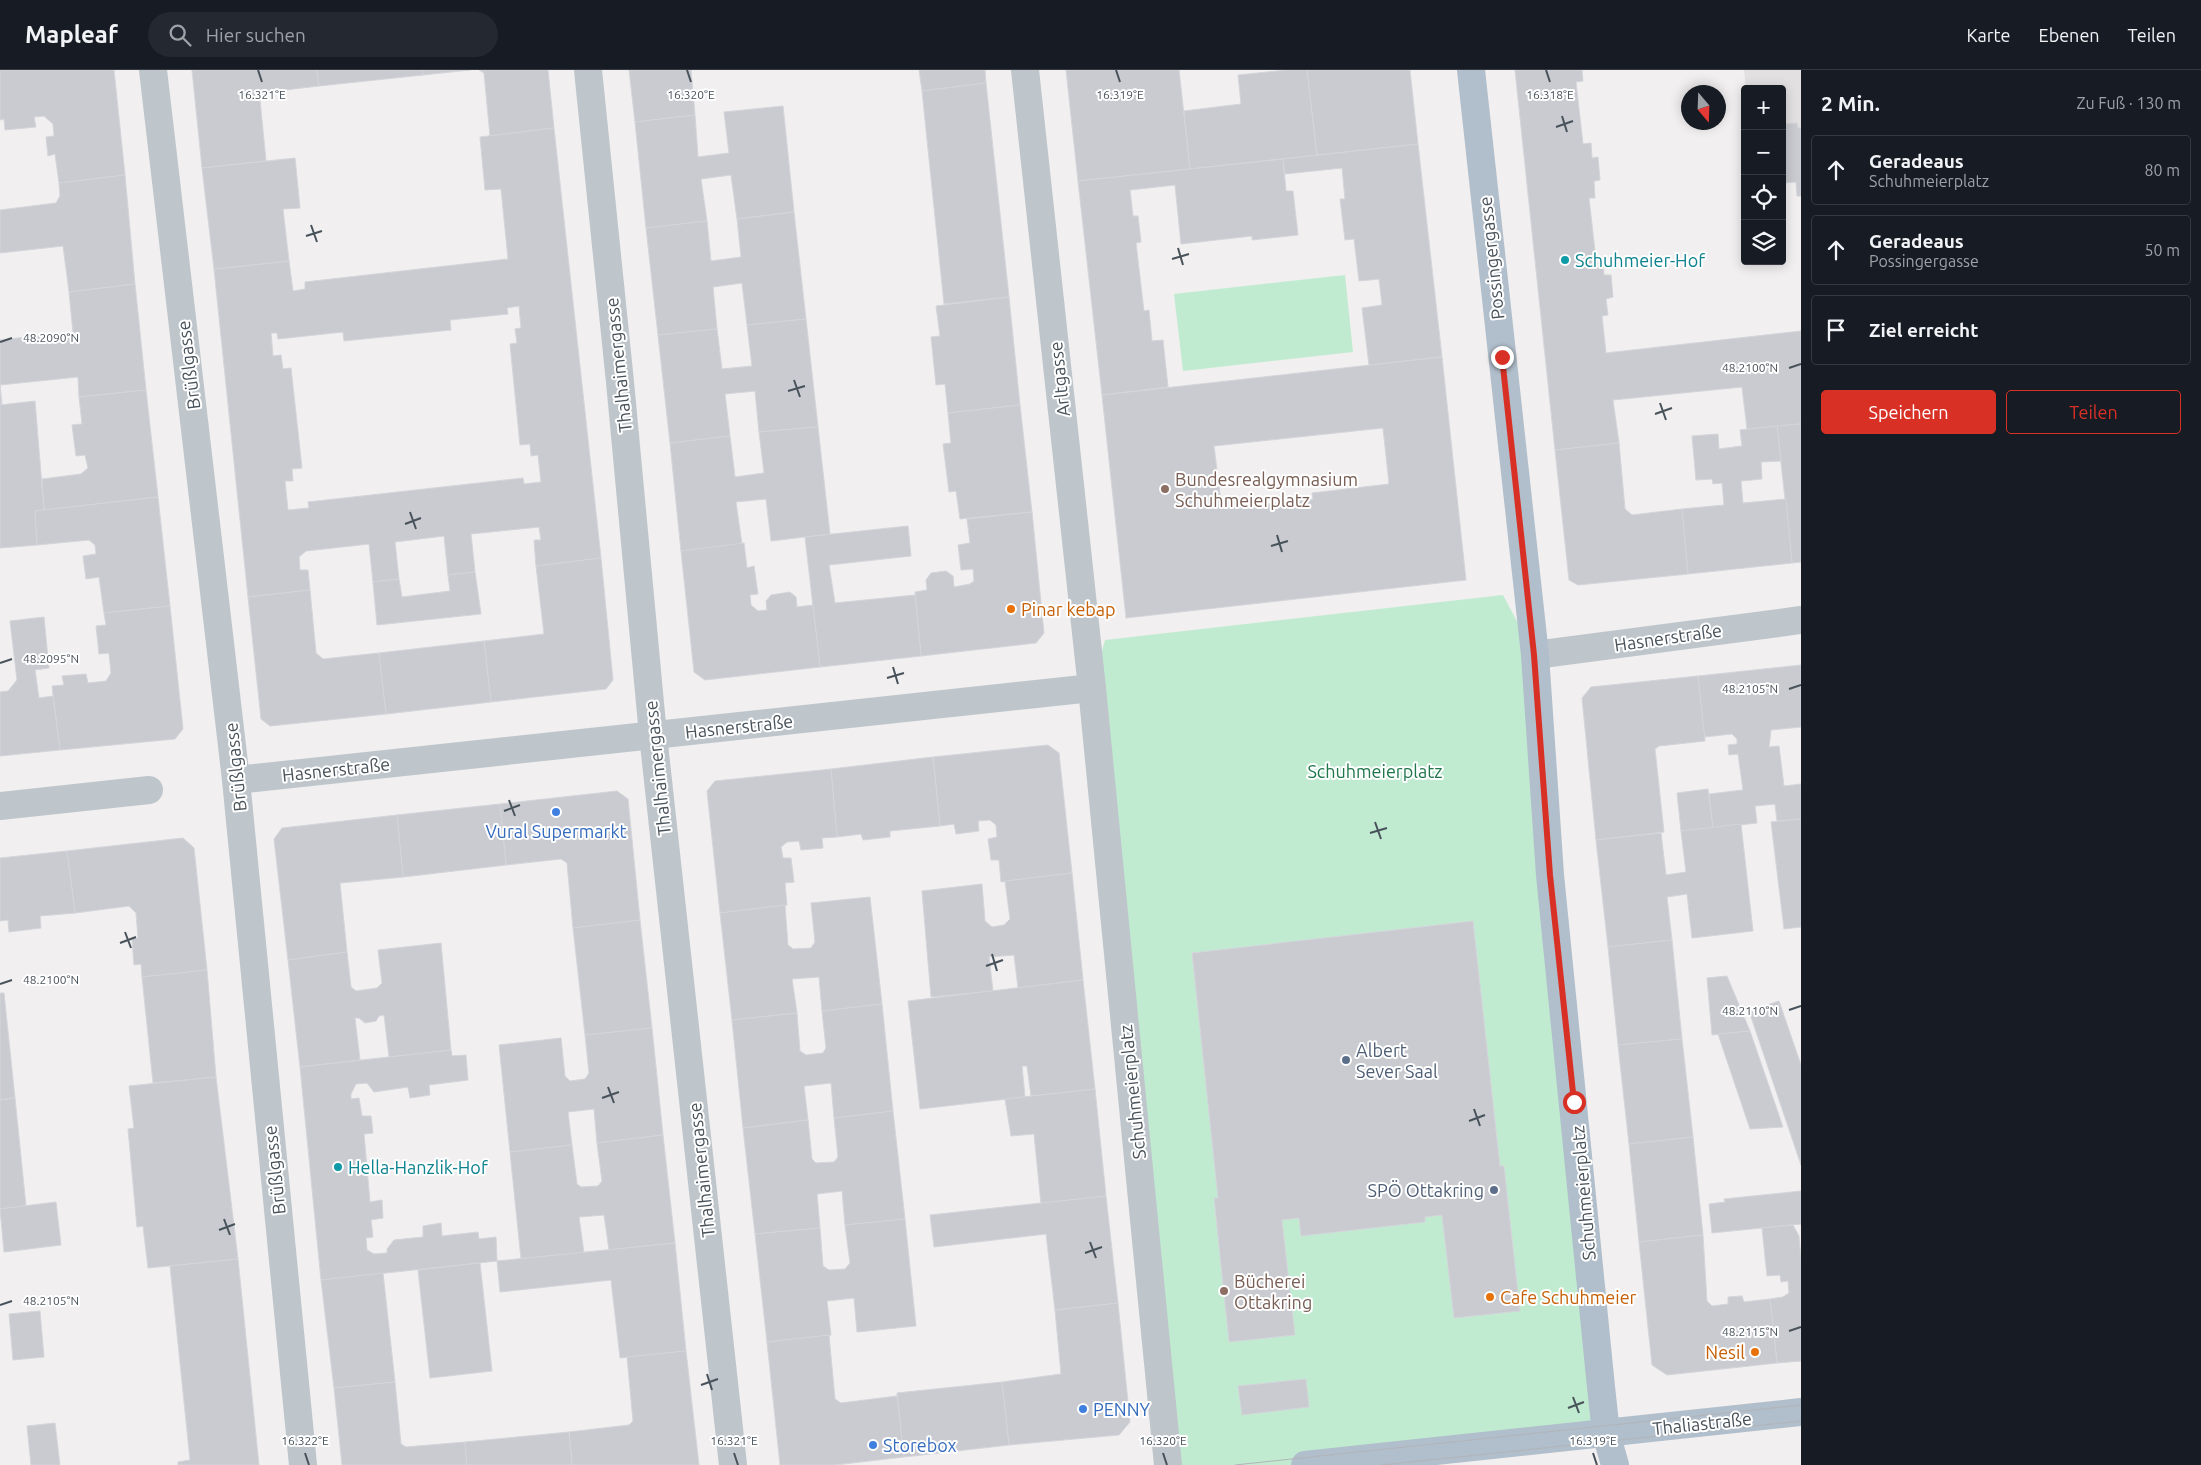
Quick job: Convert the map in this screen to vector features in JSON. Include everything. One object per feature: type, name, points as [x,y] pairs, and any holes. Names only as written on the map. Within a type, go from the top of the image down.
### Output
[{"type":"main road","name":"Possingergasse","points":[[1471,70],[1534,655]]},
{"type":"main road","name":"Schuhmeierplatz","points":[[1534,655],[1550,875],[1606,1433],[1615,1465]]},
{"type":"main road","name":"Thaliastraße","points":[[1306,1465],[1801,1412]]},
{"type":"street","name":"Brüßlgasse","points":[[153,70],[236,780],[303,1465]]},
{"type":"street","name":"Thalhaimergasse","points":[[588,70],[653,735],[733,1465]]},
{"type":"street","name":"Arltgasse","points":[[1025,70],[1092,688]]},
{"type":"street","name":"Hasnerstraße","points":[[1534,655],[1801,620]]},
{"type":"street","name":"Hasnerstraße","points":[[236,780],[1092,688]]},
{"type":"street","name":"Schuhmeierplatz","points":[[1092,688],[1168,1465]]},
{"type":"street","points":[[0,806],[149,790]]},
{"type":"shaded area","points":[[1744,70],[1801,70],[1801,196],[1797,196],[1796,182],[1786,183],[1786,85],[1746,85]]},
{"type":"green space","points":[[1345,275],[1353,352],[1183,371],[1174,294]]},
{"type":"green space","name":"Schuhmeierplatz","points":[[1503,595],[1535,655],[1606,1433],[1305,1465],[1168,1465],[1092,688],[1105,640]],"holes":[[[1473,921],[1500,1166],[1504,1167],[1520,1311],[1454,1318],[1442,1215],[1425,1217],[1425,1222],[1301,1236],[1299,1218],[1282,1220],[1294,1335],[1229,1342],[1214,1199],[1218,1198],[1192,953]]]},
{"type":"building","points":[[0,70],[114,70],[125,175],[59,183],[55,154],[48,156],[46,137],[54,136],[53,124],[44,116],[34,117],[36,127],[5,130],[4,119],[0,120]]},
{"type":"building","points":[[192,70],[317,70],[319,86],[268,92],[260,100],[266,161],[202,168]]},
{"type":"building","points":[[317,70],[422,70],[423,75],[319,86]]},
{"type":"building","points":[[422,70],[470,70],[423,75]]},
{"type":"building","points":[[479,70],[548,70],[554,128],[490,136],[484,73]]},
{"type":"building","points":[[629,70],[691,70],[695,115],[635,122]]},
{"type":"building","points":[[919,70],[985,70],[986,83],[922,91]]},
{"type":"building","points":[[1066,70],[1179,70],[1190,169],[1078,181]]},
{"type":"building","points":[[1307,70],[1317,155],[1190,169],[1184,111],[1241,104],[1238,75]]},
{"type":"building","points":[[1307,70],[1410,70],[1418,144],[1317,155]]},
{"type":"building","name":"Schuhmeier-Hof","points":[[1515,70],[1582,70],[1583,81],[1576,82],[1583,144],[1591,143],[1592,158],[1598,157],[1600,180],[1594,181],[1595,198],[1589,198],[1596,260],[1603,259],[1604,275],[1611,275],[1613,297],[1606,299],[1608,315],[1602,316],[1606,353],[1801,331],[1801,424],[1747,429],[1742,387],[1613,400],[1619,443],[1555,450]]},
{"type":"building","points":[[986,83],[1009,297],[944,304],[922,91]]},
{"type":"building","points":[[783,106],[794,212],[737,219],[731,175],[701,179],[707,221],[646,228],[635,122],[695,115],[698,157],[729,153],[724,112]]},
{"type":"building","points":[[1797,123],[1798,128],[1801,128],[1801,196],[1797,196],[1796,182],[1786,183],[1786,124]]},
{"type":"building","points":[[554,128],[601,558],[536,566],[534,540],[541,540],[539,527],[471,534],[475,572],[448,575],[444,536],[395,542],[399,579],[373,582],[369,544],[306,551],[299,557],[300,570],[308,570],[310,590],[248,597],[214,269],[289,261],[293,291],[305,289],[305,282],[508,259],[501,189],[485,190],[480,137]],"holes":[[[519,306],[521,328],[515,329],[517,343],[510,344],[520,445],[530,444],[531,456],[538,455],[541,482],[524,484],[523,478],[308,502],[309,508],[288,510],[285,481],[293,481],[292,469],[302,468],[291,368],[283,369],[281,355],[273,356],[271,333],[277,333],[278,339],[343,332],[344,341],[451,330],[450,320],[508,314],[507,308]]]},
{"type":"building","points":[[1418,144],[1442,357],[1369,365],[1362,308],[1382,305],[1379,279],[1359,281],[1354,239],[1345,240],[1340,199],[1345,199],[1342,168],[1285,174],[1283,159]]},
{"type":"building","points":[[295,158],[300,208],[283,209],[289,261],[214,269],[202,168]]},
{"type":"building","points":[[1283,159],[1286,191],[1293,191],[1298,235],[1252,240],[1252,236],[1181,244],[1175,185],[1130,190],[1133,216],[1138,216],[1141,242],[1136,243],[1144,311],[1149,310],[1152,341],[1163,340],[1168,387],[1102,395],[1078,181]]},
{"type":"building","points":[[125,175],[135,284],[69,292],[63,246],[0,253],[0,210],[56,203],[60,196],[59,183]]},
{"type":"building","points":[[794,212],[806,319],[747,325],[742,283],[713,287],[717,329],[658,335],[646,228],[707,221],[711,261],[741,257],[737,219]]},
{"type":"building","points":[[135,284],[146,390],[79,397],[78,377],[0,385],[0,340],[73,332],[69,292]]},
{"type":"building","points":[[1009,297],[1020,405],[948,413],[945,384],[936,385],[931,337],[940,336],[936,306]]},
{"type":"building","points":[[806,319],[818,427],[759,432],[755,391],[725,394],[730,436],[670,443],[658,335],[717,329],[722,369],[752,366],[747,325]]},
{"type":"building","name":"Bundesrealgymnasium Schuhmeierplatz","points":[[1442,357],[1466,580],[1126,618],[1102,395]],"holes":[[[1383,428],[1389,484],[1312,493],[1313,499],[1260,505],[1259,498],[1221,502],[1214,446]]]},
{"type":"building","points":[[0,385],[2,404],[0,405]]},
{"type":"building","points":[[146,390],[158,497],[44,510],[42,479],[81,474],[88,468],[85,455],[76,456],[72,425],[82,424],[79,397]]},
{"type":"building","points":[[35,401],[44,510],[35,511],[37,545],[0,548],[0,405]]},
{"type":"building","points":[[1020,405],[1032,512],[960,519],[956,491],[949,492],[943,444],[951,443],[948,413]]},
{"type":"building","points":[[1801,424],[1801,562],[1792,563],[1777,426]]},
{"type":"building","points":[[1777,426],[1781,461],[1761,462],[1762,479],[1741,481],[1743,503],[1786,499],[1792,563],[1688,574],[1682,509],[1724,505],[1722,483],[1713,484],[1712,479],[1696,480],[1692,436],[1718,434],[1719,449],[1742,446],[1740,430]]},
{"type":"building","points":[[818,427],[830,534],[771,541],[766,499],[736,502],[742,544],[681,551],[670,443],[730,436],[735,477],[764,473],[759,432]]},
{"type":"building","points":[[1619,443],[1625,509],[1632,515],[1682,509],[1688,574],[1578,585],[1569,580],[1555,450]]},
{"type":"building","points":[[158,497],[170,606],[104,613],[99,577],[86,579],[83,556],[96,554],[95,545],[89,540],[37,545],[35,511]]},
{"type":"building","points":[[1032,512],[1044,633],[1036,643],[921,656],[915,592],[927,590],[926,580],[931,573],[946,571],[953,576],[954,587],[970,584],[974,581],[973,569],[961,570],[958,545],[970,543],[967,519]]},
{"type":"building","points":[[908,526],[911,556],[829,565],[835,603],[915,595],[921,656],[820,667],[805,537]]},
{"type":"building","points":[[744,543],[747,568],[754,566],[758,594],[750,595],[751,605],[758,611],[767,610],[766,601],[771,595],[790,592],[796,597],[797,607],[813,605],[820,667],[705,680],[694,672],[681,551]]},
{"type":"building","points":[[601,558],[613,680],[606,689],[491,702],[484,641],[544,634],[536,566]]},
{"type":"building","points":[[475,572],[481,614],[377,625],[373,582],[399,579],[402,597],[450,591],[448,575]]},
{"type":"building","points":[[310,590],[316,653],[323,659],[379,653],[386,714],[270,726],[261,719],[248,597]]},
{"type":"building","points":[[170,606],[183,729],[175,739],[60,750],[52,686],[64,685],[62,676],[86,674],[88,683],[106,681],[111,673],[109,653],[99,654],[96,626],[106,625],[104,613]]},
{"type":"building","points":[[44,617],[49,668],[35,670],[39,698],[53,696],[60,750],[0,756],[0,692],[8,691],[17,680],[10,621]]},
{"type":"building","points":[[484,641],[491,702],[386,714],[379,653]]},
{"type":"building","points":[[1801,665],[1801,727],[1771,730],[1769,747],[1779,746],[1784,786],[1801,784],[1801,819],[1777,821],[1775,804],[1755,806],[1757,823],[1713,828],[1709,794],[1743,790],[1738,754],[1729,755],[1728,745],[1737,744],[1737,739],[1732,734],[1704,737],[1698,676]]},
{"type":"building","points":[[1698,676],[1705,741],[1659,746],[1655,749],[1664,832],[1596,840],[1582,698],[1591,687]]},
{"type":"building","points":[[1048,745],[1059,753],[1072,873],[1001,882],[999,860],[991,860],[988,839],[997,837],[996,825],[990,820],[978,821],[979,831],[956,834],[954,824],[940,826],[933,757]]},
{"type":"building","points":[[933,757],[940,826],[890,831],[890,837],[863,840],[861,834],[837,837],[831,769]]},
{"type":"building","points":[[831,769],[837,837],[822,838],[823,848],[801,850],[799,841],[787,842],[781,847],[783,858],[791,858],[794,882],[785,883],[787,905],[720,913],[707,791],[715,781]]},
{"type":"building","points":[[1708,789],[1713,828],[1681,831],[1677,793]]},
{"type":"building","points":[[617,791],[628,799],[640,920],[573,928],[567,863],[561,859],[506,865],[500,804]]},
{"type":"building","points":[[500,804],[506,865],[403,877],[397,815]]},
{"type":"building","points":[[397,815],[403,877],[340,883],[347,952],[288,960],[274,839],[282,828]]},
{"type":"building","points":[[1801,819],[1801,927],[1784,929],[1771,822]]},
{"type":"building","points":[[1741,824],[1753,931],[1692,938],[1687,894],[1667,897],[1672,940],[1608,947],[1596,840],[1661,833],[1666,875],[1686,872],[1681,831]]},
{"type":"building","points":[[183,838],[194,848],[207,970],[142,977],[141,964],[134,965],[132,939],[138,938],[136,913],[129,906],[75,913],[67,851]]},
{"type":"building","points":[[67,851],[75,913],[40,916],[41,928],[9,932],[8,920],[0,921],[0,858]]},
{"type":"building","points":[[1072,873],[1083,980],[1018,988],[1014,955],[989,957],[993,991],[931,997],[922,891],[982,884],[985,921],[992,927],[1004,925],[1010,919],[1005,881]]},
{"type":"building","points":[[870,897],[882,1004],[822,1011],[819,977],[792,979],[797,1013],[732,1020],[720,913],[785,905],[788,945],[793,949],[811,948],[815,942],[811,903]]},
{"type":"building","points":[[640,920],[652,1028],[585,1035],[573,928]]},
{"type":"building","name":"Albert Sever Saal","points":[[1473,921],[1500,1166],[1504,1166],[1520,1311],[1454,1318],[1442,1215],[1425,1217],[1425,1222],[1301,1236],[1299,1218],[1282,1220],[1295,1335],[1229,1342],[1214,1198],[1218,1198],[1192,953]]},
{"type":"building","points":[[1672,940],[1682,1039],[1618,1045],[1608,947]]},
{"type":"building","points":[[441,943],[451,1050],[389,1057],[384,1015],[379,1016],[376,1021],[365,1023],[359,1018],[355,1018],[360,1060],[300,1067],[288,960],[347,952],[351,987],[356,991],[377,988],[382,983],[378,950]]},
{"type":"building","points":[[207,970],[216,1077],[153,1083],[142,977]]},
{"type":"building","points":[[1727,976],[1750,1031],[1712,1035],[1707,978]]},
{"type":"building","points":[[1083,980],[1095,1089],[1031,1096],[1027,1066],[1022,1066],[1025,1097],[920,1109],[908,1001]]},
{"type":"building","points":[[0,993],[4,993],[15,1098],[0,1100]]},
{"type":"building","points":[[1779,1001],[1801,1065],[1801,1165],[1749,1011]]},
{"type":"building","points":[[882,1004],[893,1111],[834,1118],[831,1083],[804,1086],[808,1120],[743,1128],[732,1020],[797,1013],[800,1051],[806,1055],[823,1053],[826,1048],[822,1011]]},
{"type":"building","points":[[652,1028],[663,1135],[597,1143],[594,1109],[568,1112],[572,1145],[510,1152],[499,1045],[561,1038],[565,1076],[570,1081],[585,1079],[589,1073],[585,1035]]},
{"type":"building","points":[[1750,1031],[1783,1127],[1750,1129],[1718,1034]]},
{"type":"building","points":[[1682,1039],[1693,1137],[1629,1144],[1618,1045]]},
{"type":"building","name":"Hella-Hanzlik-Hof","points":[[451,1050],[452,1056],[466,1055],[468,1080],[429,1085],[430,1095],[410,1098],[408,1087],[374,1092],[367,1083],[356,1084],[351,1094],[351,1099],[359,1098],[362,1116],[371,1116],[373,1133],[364,1134],[370,1202],[382,1200],[383,1218],[371,1220],[373,1237],[366,1238],[367,1250],[374,1254],[387,1253],[387,1249],[394,1240],[423,1237],[423,1226],[441,1223],[442,1236],[478,1232],[479,1239],[496,1237],[497,1261],[321,1280],[300,1067]]},
{"type":"building","points":[[216,1077],[238,1259],[148,1268],[143,1226],[137,1227],[128,1129],[134,1128],[129,1086]]},
{"type":"building","points":[[1095,1089],[1106,1196],[1041,1204],[1034,1134],[1011,1136],[1005,1099]]},
{"type":"building","points":[[15,1098],[26,1206],[0,1209],[0,1100]]},
{"type":"building","points":[[893,1111],[905,1219],[845,1225],[842,1191],[817,1194],[820,1228],[755,1234],[743,1128],[808,1120],[812,1159],[816,1163],[834,1162],[838,1157],[834,1118]]},
{"type":"building","points":[[663,1135],[675,1243],[609,1250],[604,1215],[579,1217],[584,1253],[521,1259],[510,1152],[572,1145],[577,1184],[581,1187],[598,1186],[602,1181],[597,1143]]},
{"type":"building","points":[[1693,1137],[1703,1235],[1639,1242],[1629,1144]]},
{"type":"building","points":[[1801,1191],[1801,1224],[1712,1233],[1709,1204],[1725,1202],[1724,1199]]},
{"type":"building","points":[[1106,1196],[1118,1303],[1055,1310],[1046,1234],[934,1247],[930,1215]]},
{"type":"building","points":[[56,1202],[61,1245],[4,1252],[0,1209]]},
{"type":"building","points":[[905,1219],[916,1326],[857,1332],[854,1298],[827,1301],[831,1335],[767,1342],[755,1234],[820,1228],[823,1266],[829,1270],[845,1269],[850,1263],[845,1225]]},
{"type":"building","points":[[1793,1225],[1799,1236],[1801,1259],[1801,1361],[1777,1363],[1770,1299],[1783,1297],[1789,1293],[1788,1281],[1781,1282],[1780,1275],[1767,1276],[1762,1228]]},
{"type":"building","points":[[1703,1235],[1707,1301],[1712,1306],[1728,1304],[1728,1297],[1742,1296],[1744,1302],[1770,1299],[1777,1363],[1667,1375],[1652,1365],[1639,1242]]},
{"type":"building","points":[[675,1243],[686,1351],[620,1358],[611,1280],[500,1292],[497,1261]]},
{"type":"building","points":[[238,1259],[259,1465],[178,1465],[178,1462],[190,1460],[170,1266]]},
{"type":"building","points":[[480,1263],[492,1371],[430,1378],[418,1270]]},
{"type":"building","points":[[383,1273],[395,1382],[334,1388],[321,1280]]},
{"type":"building","points":[[1118,1303],[1130,1422],[1119,1435],[1009,1445],[1002,1382],[1061,1374],[1055,1310]]},
{"type":"building","points":[[40,1311],[44,1357],[13,1360],[9,1314]]},
{"type":"building","points":[[829,1335],[835,1399],[841,1403],[897,1396],[904,1457],[835,1465],[780,1465],[767,1342]]},
{"type":"building","points":[[686,1351],[699,1465],[572,1465],[569,1432],[629,1425],[633,1421],[627,1357]]},
{"type":"building","points":[[1306,1379],[1309,1407],[1242,1415],[1238,1386]]},
{"type":"building","points":[[395,1382],[401,1444],[406,1447],[465,1442],[467,1465],[342,1465],[334,1388]]},
{"type":"building","points":[[1002,1382],[1009,1445],[904,1457],[897,1393]]},
{"type":"building","points":[[55,1423],[60,1465],[31,1465],[27,1426]]},
{"type":"building","points":[[569,1432],[572,1465],[467,1465],[465,1442]]},
{"type":"tram line","points":[[1235,1465],[1801,1405]]},
{"type":"tram line","points":[[1382,1465],[1801,1421]]},
{"type":"place","name":"Schuhmeier-Hof","points":[[1565,260]]},
{"type":"place","name":"Bundesrealgymnasium Schuhmeierplatz","points":[[1165,489]]},
{"type":"place","name":"Pinar kebap","points":[[1011,609]]},
{"type":"place","name":"Vural Supermarkt","points":[[556,812]]},
{"type":"place","name":"Albert Sever Saal","points":[[1346,1060]]},
{"type":"place","name":"Hella-Hanzlik-Hof","points":[[338,1167]]},
{"type":"place","name":"SPÖ Ottakring","points":[[1494,1190]]},
{"type":"place","name":"Bücherei Ottakring","points":[[1224,1291]]},
{"type":"place","name":"Cafe Schuhmeier","points":[[1490,1297]]},
{"type":"place","name":"Nesil","points":[[1755,1352]]},
{"type":"place","name":"PENNY","points":[[1083,1409]]},
{"type":"place","name":"Storebox","points":[[873,1445]]},
{"type":"route","points":[[1502,357],[1534,655],[1550,875],[1574,1102]]}]
